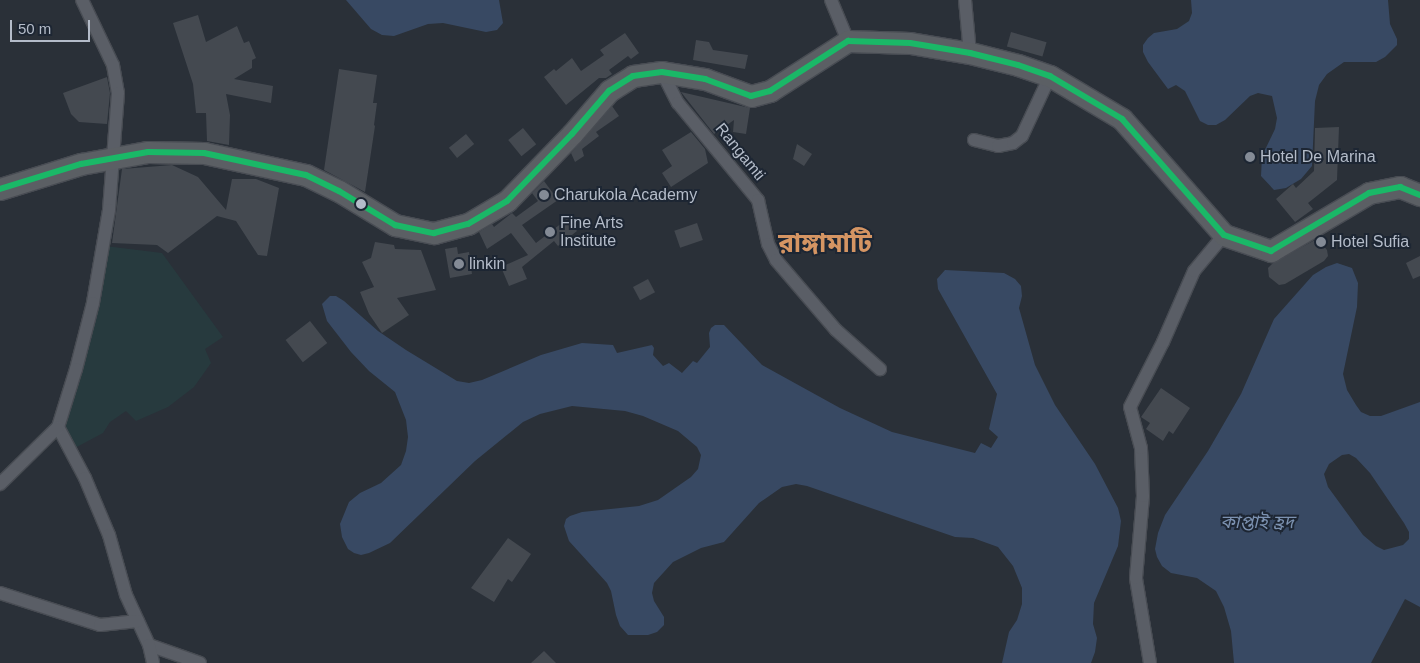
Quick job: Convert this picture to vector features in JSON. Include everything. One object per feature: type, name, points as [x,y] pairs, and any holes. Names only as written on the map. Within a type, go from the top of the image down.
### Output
[{"type":"highway","points":[[0,189],[81,164],[148,152],[204,153],[306,175],[339,191],[395,225],[434,233],[468,224],[507,201],[572,134],[609,91],[633,76],[662,72],[705,79],[750,96],[770,91],[848,41],[910,43],[970,53],[1018,65],[1050,76],[1122,119],[1224,235],[1270,251],[1369,193],[1400,187],[1420,195]]},
{"type":"street","points":[[0,484],[58,427],[76,369],[93,303],[109,210],[118,93],[113,65],[82,0]]},
{"type":"street","points":[[831,0],[848,41]]},
{"type":"street","points":[[965,0],[970,53]]},
{"type":"street","name":"Rangamti","points":[[662,72],[678,103],[758,200],[768,244],[776,260],[836,330],[880,370]]},
{"type":"street","points":[[974,140],[998,146],[1013,143],[1022,136],[1050,76]]},
{"type":"street","points":[[1150,663],[1136,578],[1143,496],[1141,448],[1130,407],[1163,342],[1194,271],[1224,235]]},
{"type":"street","points":[[58,427],[85,478],[109,535],[126,595],[149,645],[153,663]]},
{"type":"street","points":[[0,593],[100,625],[138,620]]},
{"type":"street","points":[[149,645],[200,663]]},
{"type":"green space","points":[[105,246],[162,253],[223,337],[205,349],[211,363],[194,387],[168,407],[136,421],[126,411],[110,422],[103,433],[73,449],[62,424]]},
{"type":"water","points":[[346,0],[499,0],[503,23],[497,30],[486,32],[443,23],[428,24],[394,36],[382,35],[371,29]]},
{"type":"water","points":[[1191,0],[1388,0],[1390,24],[1397,39],[1397,45],[1385,57],[1376,62],[1344,62],[1327,74],[1319,85],[1315,101],[1312,166],[1301,179],[1286,188],[1274,190],[1261,176],[1262,156],[1275,129],[1277,118],[1272,96],[1258,93],[1250,96],[1225,120],[1216,125],[1208,125],[1200,121],[1185,91],[1176,85],[1168,89],[1143,52],[1143,45],[1154,33],[1177,29],[1189,21],[1192,13]]},
{"type":"water","name":"কাপ্তাই হ্রদ","points":[[1337,263],[1352,268],[1358,283],[1357,307],[1343,374],[1347,390],[1356,405],[1361,412],[1370,416],[1381,416],[1420,402],[1420,607],[1405,599],[1371,663],[1234,663],[1231,631],[1224,607],[1216,591],[1197,578],[1171,573],[1162,566],[1155,549],[1158,533],[1165,515],[1208,451],[1241,394],[1274,319],[1313,275]],"holes":[[[1349,454],[1356,458],[1370,473],[1409,532],[1409,539],[1403,545],[1384,550],[1376,546],[1363,535],[1328,487],[1324,474],[1329,464],[1342,455]]]},
{"type":"water","points":[[945,270],[1004,273],[1015,279],[1021,286],[1022,296],[1019,308],[1035,365],[1055,405],[1095,464],[1118,508],[1121,521],[1118,546],[1094,603],[1093,624],[1097,638],[1091,663],[1002,663],[1009,632],[1017,620],[1022,604],[1022,588],[1013,566],[998,547],[973,538],[955,537],[807,486],[796,484],[782,487],[759,503],[724,542],[701,548],[673,562],[654,583],[652,593],[654,601],[664,617],[664,625],[657,632],[648,635],[628,635],[620,626],[611,591],[607,583],[569,541],[564,526],[566,519],[582,512],[639,506],[658,500],[691,477],[698,469],[701,455],[697,447],[678,431],[643,416],[625,411],[572,406],[540,414],[523,422],[475,461],[390,543],[361,555],[348,549],[342,537],[340,524],[349,502],[360,493],[381,483],[401,465],[408,437],[406,420],[395,392],[369,371],[351,352],[327,321],[322,304],[330,296],[336,296],[344,301],[378,331],[406,350],[457,381],[469,383],[482,380],[541,355],[582,343],[613,345],[617,353],[652,345],[654,348],[653,355],[663,366],[669,363],[682,373],[693,361],[697,363],[710,347],[709,333],[711,328],[715,325],[724,325],[762,365],[840,408],[892,432],[975,453],[981,443],[991,448],[998,437],[989,429],[997,394],[938,289],[937,279]]},
{"type":"building","points":[[198,15],[206,42],[237,26],[244,43],[249,41],[256,58],[252,60],[252,68],[234,79],[273,86],[271,103],[226,94],[230,115],[229,145],[207,141],[206,113],[196,113],[193,84],[173,23]]},
{"type":"building","points":[[1011,32],[1047,42],[1042,57],[1007,46]]},
{"type":"building","points":[[625,33],[639,53],[631,59],[628,56],[609,70],[612,74],[606,78],[599,78],[566,105],[544,77],[554,69],[556,71],[572,58],[581,71],[604,55],[600,50]]},
{"type":"building","points":[[696,40],[709,42],[713,50],[748,55],[745,69],[693,60]]},
{"type":"building","points":[[339,69],[377,75],[373,103],[377,103],[375,126],[365,192],[324,170]]},
{"type":"building","points":[[107,77],[110,93],[107,124],[79,122],[71,114],[63,93]]},
{"type":"building","points":[[681,92],[750,108],[746,134],[733,132],[734,120],[714,134]]},
{"type":"building","points":[[612,106],[619,116],[596,132],[599,136],[582,149],[584,156],[575,162],[571,153]]},
{"type":"building","points":[[1339,127],[1337,180],[1308,203],[1313,209],[1295,222],[1276,199],[1293,184],[1296,188],[1314,171],[1315,128]]},
{"type":"building","points":[[523,128],[536,144],[521,156],[508,140]]},
{"type":"building","points":[[691,132],[705,149],[708,163],[671,187],[662,173],[672,166],[662,150]]},
{"type":"building","points":[[466,134],[474,144],[457,158],[449,148]]},
{"type":"building","points":[[797,144],[812,154],[804,166],[793,159]]},
{"type":"building","points":[[172,165],[198,177],[226,210],[232,179],[256,179],[279,188],[267,256],[258,255],[236,221],[217,216],[168,253],[157,245],[112,243],[122,169]]},
{"type":"building","points":[[544,181],[558,200],[522,225],[536,243],[567,219],[577,231],[558,246],[554,241],[522,267],[527,279],[509,286],[501,267],[528,255],[511,233],[487,249],[479,232],[492,224],[494,227],[512,213],[516,217],[538,201],[532,193]]},
{"type":"building","points":[[697,223],[703,240],[680,248],[674,231]]},
{"type":"building","points":[[1319,240],[1327,250],[1328,256],[1324,261],[1285,284],[1279,285],[1269,277],[1268,268],[1273,263],[1313,241]]},
{"type":"building","points":[[375,242],[394,245],[395,249],[421,250],[436,290],[397,298],[409,315],[382,333],[369,314],[360,292],[374,287],[362,262],[371,258]]},
{"type":"building","name":"linkin","points":[[457,247],[458,254],[469,252],[472,274],[450,278],[445,249]]},
{"type":"building","points":[[1420,256],[1420,276],[1413,279],[1406,263]]},
{"type":"building","points":[[648,279],[655,292],[640,300],[633,287]]},
{"type":"building","points":[[310,321],[327,343],[303,362],[286,340]]},
{"type":"building","points":[[1161,388],[1190,408],[1173,434],[1169,431],[1163,441],[1146,429],[1150,423],[1141,417]]},
{"type":"building","points":[[508,538],[531,554],[512,582],[508,579],[494,602],[471,588]]},
{"type":"building","points":[[544,651],[556,663],[531,663]]},
{"type":"transit line","points":[[0,189],[81,164],[148,152],[204,153],[306,175],[339,191],[395,225],[434,233],[468,224],[507,201],[572,134],[609,91],[633,76],[662,72],[705,79],[751,96],[770,91],[848,41],[910,43],[970,53],[1018,65],[1050,76],[1122,119],[1224,235],[1271,251],[1369,193],[1400,187],[1420,195]]},
{"type":"place","name":"Hotel De Marina","points":[[1250,157]]},
{"type":"place","name":"Charukola Academy","points":[[544,195]]},
{"type":"place","name":"Fine Arts Institute","points":[[550,232]]},
{"type":"place","name":"Hotel Sufia","points":[[1321,242]]},
{"type":"place","name":"linkin","points":[[459,264]]},
{"type":"district","name":"রাঙ্গামাটি","points":[[825,244]]}]
